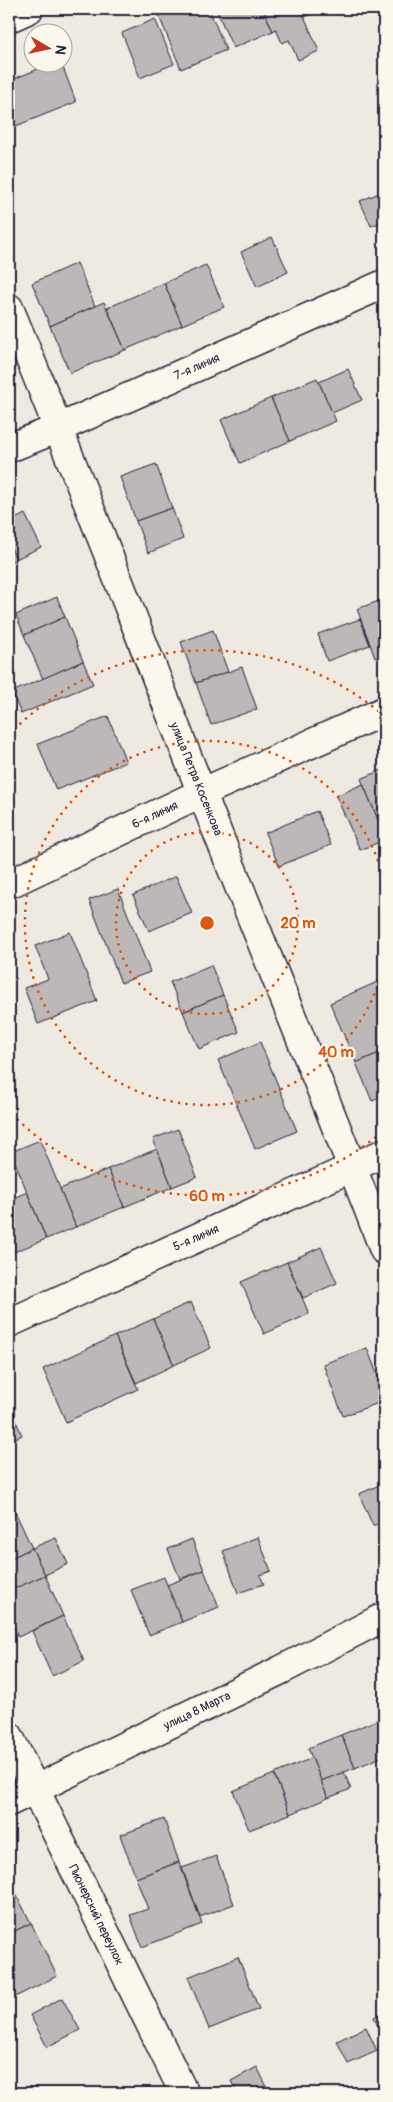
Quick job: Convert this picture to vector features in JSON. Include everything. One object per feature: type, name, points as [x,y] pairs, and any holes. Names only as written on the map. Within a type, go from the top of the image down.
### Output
[{"type":"street","points":[[9,18],[29,9]]},
{"type":"street","name":"7-я линия","points":[[9,448],[59,428],[384,284]]},
{"type":"street","name":"улица Петра Косенкова","points":[[9,308],[59,428],[201,793],[353,1166],[384,1250]]},
{"type":"street","name":"6-я линия","points":[[9,884],[201,793],[384,711]]},
{"type":"street","name":"5-я линия","points":[[9,1323],[384,1153]]},
{"type":"street","name":"улица 8 Марта","points":[[9,1802],[384,1617]]},
{"type":"street","name":"Пионерский переулок","points":[[9,1736],[184,2093]]},
{"type":"building","points":[[176,9],[209,9],[226,50],[181,69],[159,16]]},
{"type":"building","points":[[216,9],[263,9],[273,31],[233,48]]},
{"type":"building","points":[[263,9],[301,9],[319,51],[298,60],[289,40],[282,43],[276,29],[273,31]]},
{"type":"building","points":[[301,9],[324,9],[305,17]]},
{"type":"building","points":[[155,19],[174,64],[140,78],[122,33]]},
{"type":"building","points":[[31,72],[65,72],[76,102],[11,128],[9,123],[9,81]]},
{"type":"building","points":[[384,191],[384,221],[371,226],[360,201]]},
{"type":"building","points":[[272,237],[288,272],[257,287],[241,252]]},
{"type":"building","points":[[77,263],[95,306],[50,326],[32,283]]},
{"type":"building","points":[[206,265],[224,307],[182,325],[164,283]]},
{"type":"building","points":[[164,283],[182,325],[125,350],[107,308]]},
{"type":"building","points":[[104,302],[125,350],[70,373],[50,326]]},
{"type":"building","points":[[348,369],[362,400],[332,413],[319,382]]},
{"type":"building","points":[[317,378],[336,421],[290,441],[271,398]]},
{"type":"building","points":[[271,398],[290,441],[240,463],[221,420]]},
{"type":"building","points":[[156,464],[172,508],[136,521],[120,477]]},
{"type":"building","points":[[172,508],[183,539],[148,553],[136,521]]},
{"type":"building","points":[[25,514],[41,547],[16,559],[9,544],[9,522]]},
{"type":"building","points":[[9,544],[16,559],[9,563]]},
{"type":"building","points":[[57,597],[65,617],[24,635],[16,615]]},
{"type":"building","points":[[384,599],[384,654],[375,658],[357,609]]},
{"type":"building","points":[[65,617],[83,661],[43,679],[24,635]]},
{"type":"building","points":[[360,619],[370,645],[327,661],[318,634]]},
{"type":"building","points":[[213,630],[228,672],[196,683],[181,642]]},
{"type":"building","points":[[83,661],[93,684],[21,714],[12,692]]},
{"type":"building","points":[[242,667],[257,709],[211,725],[196,683]]},
{"type":"building","points":[[108,716],[126,762],[56,790],[38,744]]},
{"type":"building","points":[[384,769],[384,834],[361,779]]},
{"type":"building","points":[[363,784],[384,834],[384,840],[360,850],[336,796]]},
{"type":"building","points":[[317,811],[331,845],[279,866],[265,833]]},
{"type":"building","points":[[176,876],[192,913],[149,931],[133,895]]},
{"type":"building","points":[[118,889],[150,972],[121,983],[89,900]]},
{"type":"building","points":[[70,932],[97,1001],[38,1024],[24,988],[48,979],[35,946]]},
{"type":"building","points":[[211,965],[223,995],[183,1012],[170,982]]},
{"type":"building","points":[[384,979],[384,1051],[356,1063],[330,1003]]},
{"type":"building","points":[[223,995],[239,1032],[199,1049],[183,1012]]},
{"type":"building","points":[[260,1042],[297,1131],[255,1149],[218,1060]]},
{"type":"building","points":[[384,1051],[384,1096],[372,1101],[356,1063]]},
{"type":"building","points":[[178,1129],[197,1177],[172,1187],[153,1139]]},
{"type":"building","points":[[40,1140],[76,1227],[46,1239],[11,1152]]},
{"type":"building","points":[[157,1149],[172,1187],[124,1207],[108,1169]]},
{"type":"building","points":[[108,1169],[124,1207],[76,1227],[60,1189]]},
{"type":"building","points":[[27,1192],[46,1239],[9,1254],[9,1200]]},
{"type":"building","points":[[321,1247],[337,1283],[303,1298],[287,1262]]},
{"type":"building","points":[[287,1262],[309,1314],[264,1334],[241,1282]]},
{"type":"building","points":[[191,1302],[211,1348],[174,1365],[153,1319]]},
{"type":"building","points":[[153,1319],[174,1365],[136,1383],[115,1336]]},
{"type":"building","points":[[115,1336],[138,1389],[66,1422],[43,1369]]},
{"type":"building","points":[[367,1348],[384,1392],[384,1401],[343,1416],[323,1364]]},
{"type":"building","points":[[9,1405],[22,1435],[9,1442]]},
{"type":"building","points":[[384,1483],[384,1521],[373,1526],[359,1494]]},
{"type":"building","points":[[12,1505],[32,1548],[9,1559],[9,1506]]},
{"type":"building","points":[[258,1537],[271,1571],[260,1575],[264,1584],[238,1593],[223,1551]]},
{"type":"building","points":[[56,1538],[68,1564],[45,1575],[32,1548]]},
{"type":"building","points":[[192,1539],[204,1570],[180,1579],[168,1549]]},
{"type":"building","points":[[32,1548],[45,1575],[12,1590],[9,1582],[9,1559]]},
{"type":"building","points":[[204,1570],[219,1607],[182,1622],[167,1585]]},
{"type":"building","points":[[45,1575],[63,1616],[18,1637],[9,1616],[9,1591]]},
{"type":"building","points":[[164,1577],[182,1622],[149,1635],[131,1590]]},
{"type":"building","points":[[63,1616],[84,1661],[52,1676],[32,1631]]},
{"type":"building","points":[[384,1717],[384,1756],[355,1768],[341,1735]]},
{"type":"building","points":[[341,1735],[355,1768],[321,1781],[308,1748]]},
{"type":"building","points":[[312,1758],[328,1798],[290,1814],[274,1774]]},
{"type":"building","points":[[344,1772],[351,1789],[328,1798],[321,1781]]},
{"type":"building","points":[[274,1774],[290,1814],[249,1830],[233,1791]]},
{"type":"building","points":[[164,1819],[179,1862],[136,1878],[120,1835]]},
{"type":"building","points":[[216,1856],[234,1904],[200,1917],[182,1868]]},
{"type":"building","points":[[179,1862],[202,1924],[142,1947],[130,1915],[148,1909],[136,1878]]},
{"type":"building","points":[[13,1888],[31,1923],[9,1934],[9,1890]]},
{"type":"building","points":[[31,1923],[57,1976],[9,2000],[9,1934]]},
{"type":"building","points":[[238,1957],[259,2009],[209,2029],[188,1977]]},
{"type":"building","points":[[62,1998],[80,2030],[47,2047],[30,2015]]},
{"type":"building","points":[[384,2012],[384,2041],[374,2017]]},
{"type":"building","points":[[366,2027],[377,2051],[348,2064],[337,2041]]},
{"type":"building","points":[[257,2067],[270,2093],[237,2093],[231,2081]]}]
